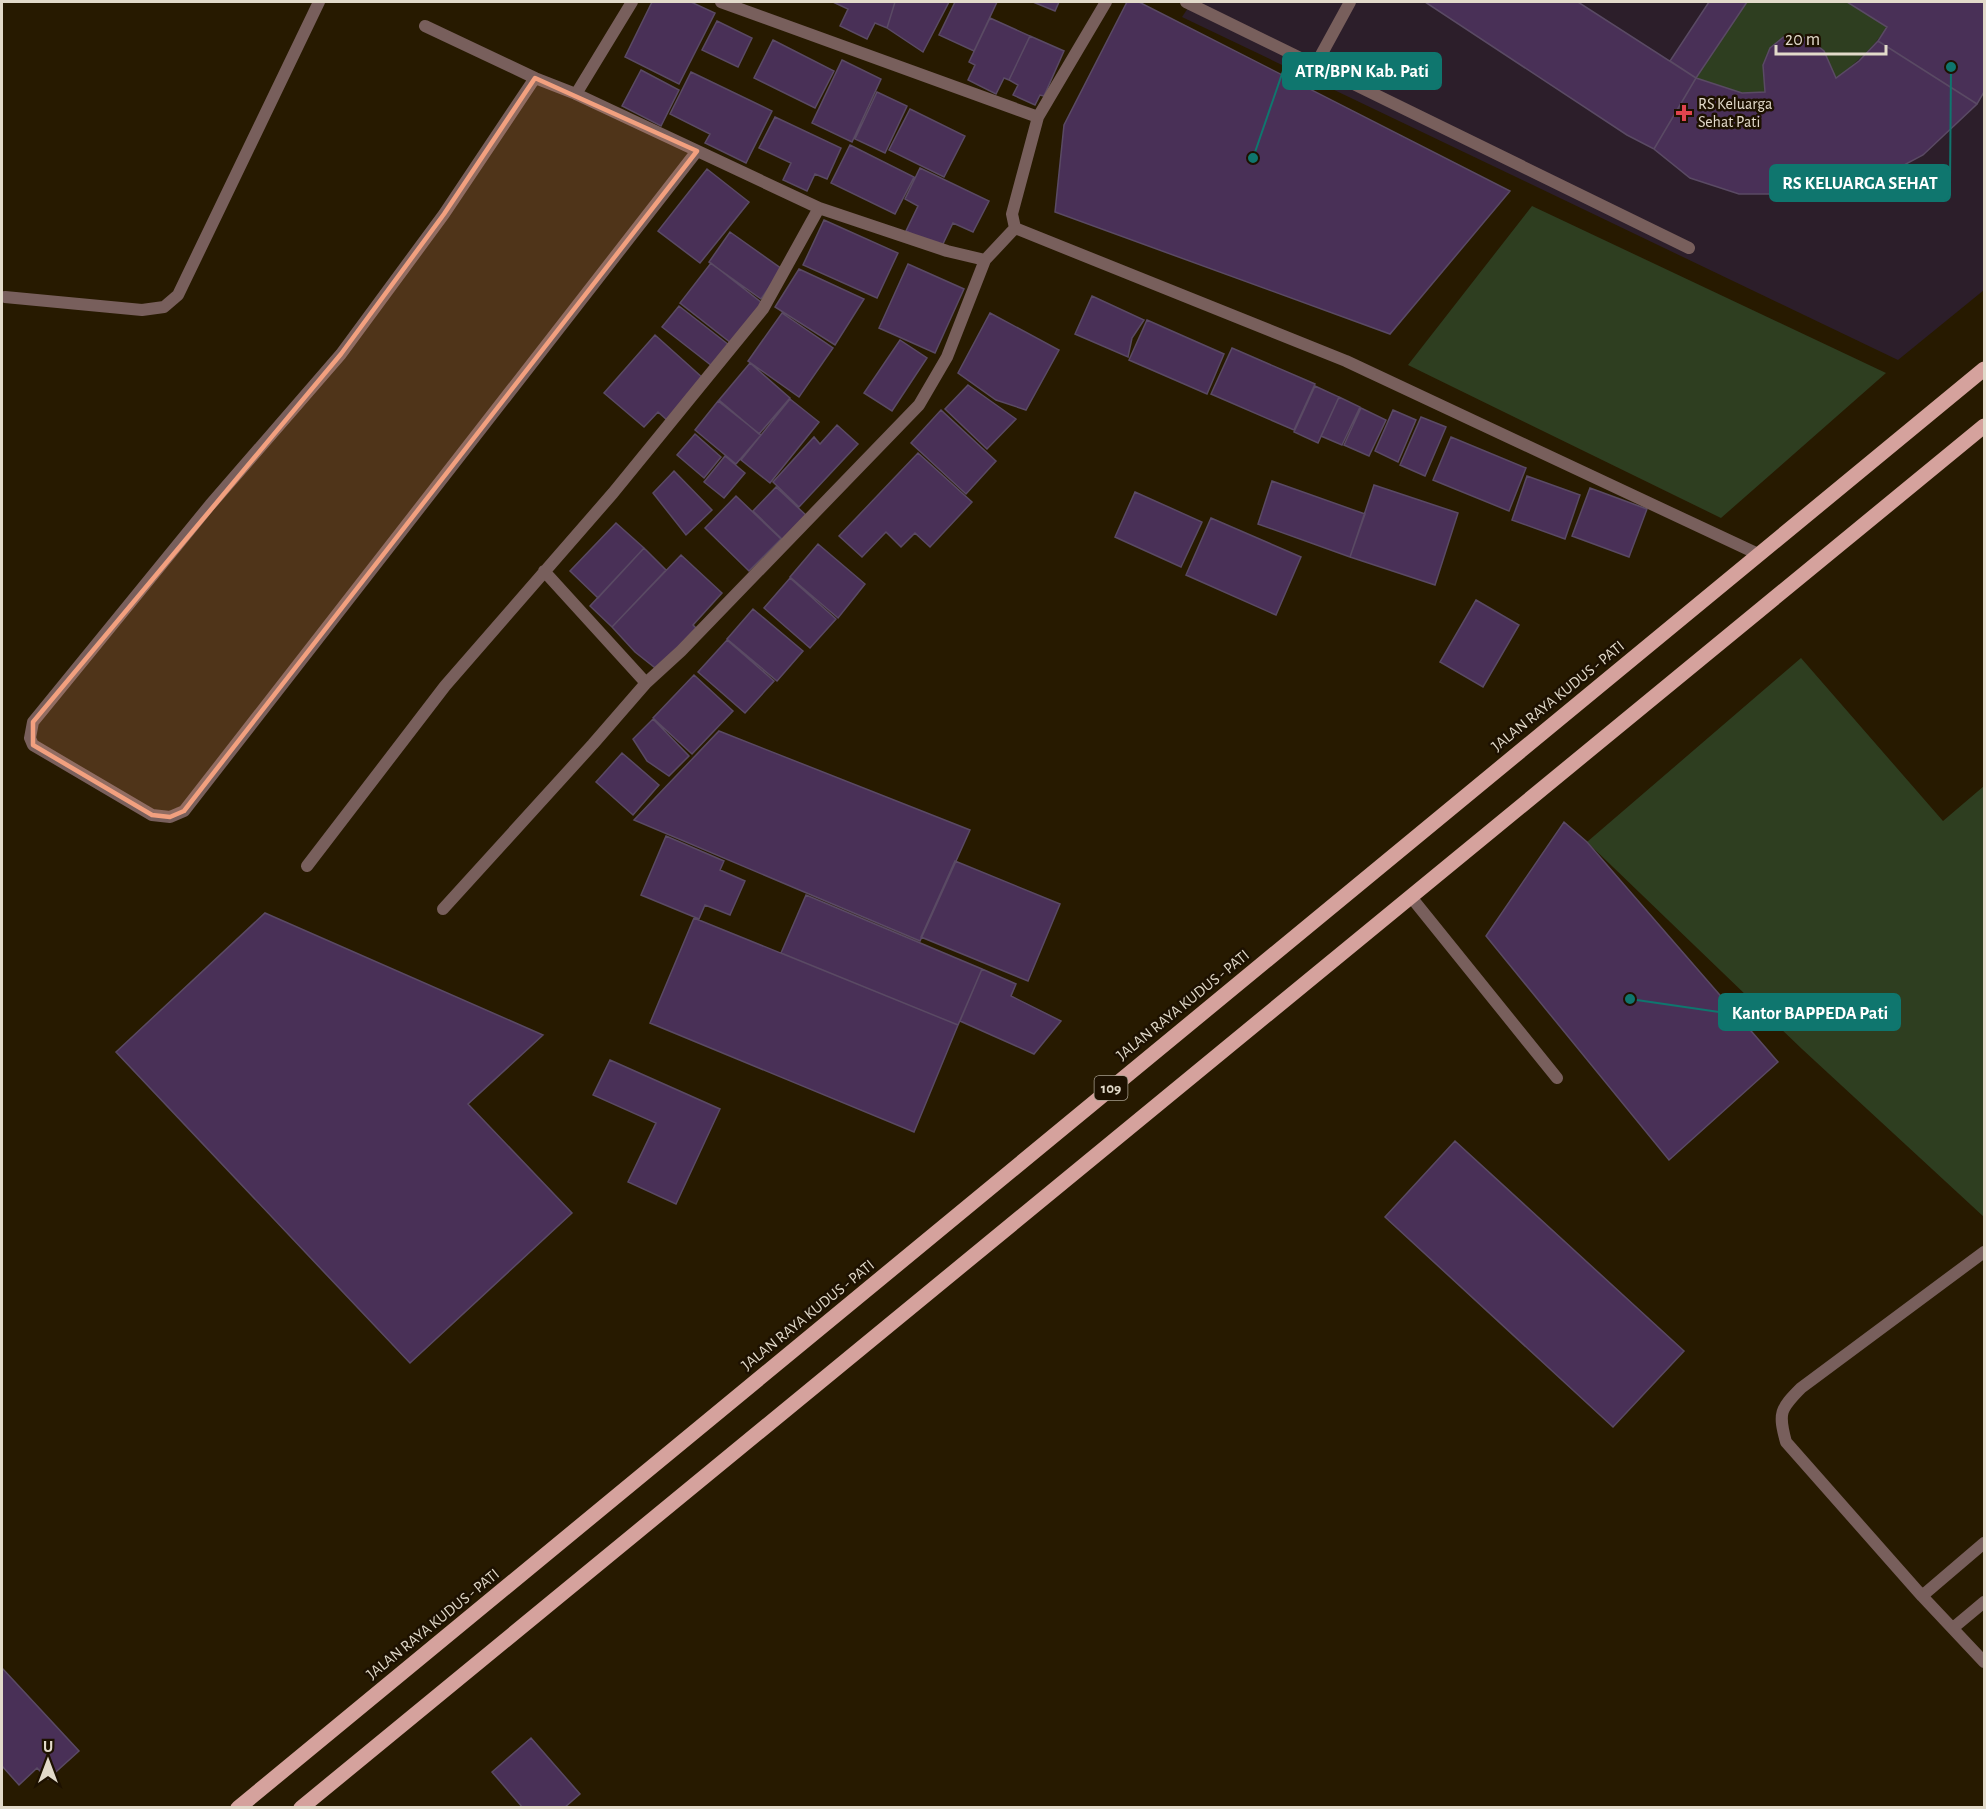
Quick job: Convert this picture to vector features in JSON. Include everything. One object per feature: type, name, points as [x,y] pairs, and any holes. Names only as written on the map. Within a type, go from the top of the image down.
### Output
[{"type":"main road","name":"JALAN RAYA KUDUS - PATI","points":[[238,1808],[1984,369]]},
{"type":"main road","name":"109","points":[[301,1808],[1984,426]]},
{"type":"street","points":[[3,300],[142,309],[164,307],[178,295],[319,2]]},
{"type":"street","points":[[576,94],[632,2]]},
{"type":"street","points":[[721,2],[1038,117]]},
{"type":"street","points":[[1015,228],[1012,214],[1038,117],[1106,2]]},
{"type":"street","points":[[1186,2],[1501,154],[1689,248]]},
{"type":"street","points":[[1315,66],[1350,2]]},
{"type":"street","points":[[425,26],[819,208],[947,251],[986,260]]},
{"type":"street","points":[[535,78],[444,214],[341,354],[210,505],[33,722],[30,738],[33,745],[152,815],[170,817],[184,811],[697,151]]},
{"type":"street","points":[[307,866],[445,686],[613,493],[763,309],[819,208]]},
{"type":"street","points":[[443,909],[646,683],[681,651],[920,405],[947,357],[986,260],[1015,228]]},
{"type":"street","points":[[1015,228],[1346,361],[1758,554]]},
{"type":"street","points":[[544,572],[646,683]]},
{"type":"street","points":[[1411,897],[1557,1078]]},
{"type":"street","points":[[1984,1252],[1801,1388],[1785,1403],[1780,1421],[1786,1442],[1922,1596],[1984,1662]]},
{"type":"street","points":[[1922,1596],[1984,1544]]},
{"type":"street","points":[[1953,1628],[1984,1602]]},
{"type":"highlighted area","points":[[535,78],[697,151],[184,811],[170,817],[152,815],[33,745],[33,722],[341,354],[444,214]]},
{"type":"shaded area","name":"RS Keluarga Sehat Pati","points":[[1192,2],[1984,2],[1984,290],[1898,360],[1182,17]]},
{"type":"green space","points":[[1747,2],[1847,2],[1887,27],[1864,55],[1836,78],[1819,46],[1807,39],[1786,35],[1770,48],[1763,64],[1765,92],[1742,93],[1696,78]]},
{"type":"green space","points":[[1532,206],[1886,373],[1721,518],[1408,365]]},
{"type":"green space","points":[[1801,658],[1943,821],[1984,786],[1984,1217],[1802,1049],[1587,842]]},
{"type":"building","points":[[652,2],[691,2],[715,13],[679,84],[625,57]]},
{"type":"building","points":[[833,2],[895,2],[887,28],[875,23],[867,39],[840,26],[848,9]]},
{"type":"building","points":[[895,2],[949,2],[923,52],[887,28]]},
{"type":"building","points":[[955,2],[997,2],[974,51],[939,35]]},
{"type":"building","points":[[1033,2],[1059,2],[1055,11]]},
{"type":"building","points":[[1127,2],[1139,2],[1510,191],[1390,334],[1055,212],[1064,125]]},
{"type":"building","points":[[1425,2],[1578,2],[1696,78],[1654,149],[1627,135]]},
{"type":"building","points":[[1709,2],[1747,2],[1696,78],[1670,61]]},
{"type":"building","points":[[1847,2],[1984,2],[1984,92],[1977,104],[1878,41],[1887,27]]},
{"type":"building","points":[[990,18],[1030,36],[1009,80],[1004,78],[996,94],[968,80],[975,65],[969,62]]},
{"type":"building","points":[[717,21],[752,38],[738,67],[702,50]]},
{"type":"building","points":[[1786,35],[1808,38],[1824,51],[1836,78],[1859,61],[1878,41],[1977,104],[1923,155],[1874,181],[1815,194],[1739,194],[1690,178],[1654,149],[1696,78],[1742,93],[1765,92],[1763,65],[1770,48]]},
{"type":"building","points":[[1030,36],[1064,51],[1044,96],[1040,95],[1035,105],[1013,95],[1018,85],[1009,80]]},
{"type":"building","points":[[773,40],[834,71],[815,108],[754,78]]},
{"type":"building","points":[[842,60],[881,79],[852,142],[812,123]]},
{"type":"building","points":[[641,70],[679,90],[661,126],[622,106]]},
{"type":"building","points":[[691,72],[772,111],[746,163],[705,143],[710,134],[670,114]]},
{"type":"building","points":[[877,92],[907,106],[885,153],[855,139]]},
{"type":"building","points":[[910,109],[965,136],[944,177],[889,150]]},
{"type":"building","points":[[775,117],[841,148],[827,179],[815,174],[807,191],[783,180],[791,163],[759,148]]},
{"type":"building","points":[[850,145],[914,177],[895,214],[831,183]]},
{"type":"building","points":[[920,168],[989,201],[973,232],[953,223],[941,248],[906,231],[918,206],[905,199]]},
{"type":"building","points":[[707,169],[749,202],[700,263],[658,231]]},
{"type":"building","points":[[824,220],[898,253],[877,298],[803,265]]},
{"type":"building","points":[[730,232],[782,269],[761,299],[709,262]]},
{"type":"building","points":[[711,263],[762,303],[731,343],[680,303]]},
{"type":"building","points":[[908,264],[964,289],[935,353],[879,328]]},
{"type":"building","points":[[799,269],[864,299],[835,345],[775,307]]},
{"type":"building","points":[[1092,296],[1144,320],[1132,338],[1128,357],[1075,334]]},
{"type":"building","points":[[679,306],[729,345],[712,366],[662,327]]},
{"type":"building","points":[[782,313],[833,348],[799,397],[748,361]]},
{"type":"building","points":[[990,313],[1059,350],[1026,410],[996,400],[958,373]]},
{"type":"building","points":[[1147,320],[1224,354],[1207,394],[1129,360]]},
{"type":"building","points":[[655,335],[704,379],[667,420],[658,412],[644,427],[604,393]]},
{"type":"building","points":[[900,340],[927,358],[892,411],[864,393]]},
{"type":"building","points":[[1232,348],[1315,384],[1294,430],[1211,394]]},
{"type":"building","points":[[750,363],[790,398],[759,434],[719,400]]},
{"type":"building","points":[[968,385],[1016,419],[987,449],[945,409]]},
{"type":"building","points":[[1315,386],[1339,397],[1318,443],[1294,432]]},
{"type":"building","points":[[1339,397],[1360,407],[1342,445],[1321,436]]},
{"type":"building","points":[[790,399],[819,422],[770,483],[741,460]]},
{"type":"building","points":[[718,401],[761,435],[736,464],[695,430]]},
{"type":"building","points":[[1361,408],[1386,420],[1369,456],[1344,445]]},
{"type":"building","points":[[941,410],[996,461],[966,494],[911,443]]},
{"type":"building","points":[[1393,410],[1416,420],[1398,462],[1375,451]]},
{"type":"building","points":[[1421,417],[1446,427],[1425,476],[1400,465]]},
{"type":"building","points":[[837,425],[858,444],[799,507],[773,482],[814,437],[820,444]]},
{"type":"building","points":[[695,434],[721,457],[704,478],[677,455]]},
{"type":"building","points":[[1451,437],[1526,468],[1509,511],[1433,480]]},
{"type":"building","points":[[918,453],[972,502],[930,547],[915,533],[901,547],[886,532],[862,557],[839,536]]},
{"type":"building","points":[[725,456],[745,473],[724,498],[704,482]]},
{"type":"building","points":[[674,471],[712,510],[686,535],[653,493]]},
{"type":"building","points":[[1527,476],[1580,495],[1565,539],[1512,520]]},
{"type":"building","points":[[1272,481],[1365,514],[1350,557],[1258,524]]},
{"type":"building","points":[[1374,485],[1458,513],[1435,585],[1350,557]]},
{"type":"building","points":[[776,487],[809,518],[785,542],[753,511]]},
{"type":"building","points":[[1590,488],[1647,509],[1629,557],[1572,536]]},
{"type":"building","points":[[1135,492],[1202,522],[1181,567],[1115,537]]},
{"type":"building","points":[[736,496],[781,539],[749,571],[705,528]]},
{"type":"building","points":[[1211,518],[1301,557],[1276,615],[1186,575]]},
{"type":"building","points":[[616,523],[644,548],[598,598],[570,571]]},
{"type":"building","points":[[818,544],[865,584],[838,618],[790,577]]},
{"type":"building","points":[[644,548],[666,570],[612,627],[590,606]]},
{"type":"building","points":[[681,555],[722,593],[693,625],[698,630],[659,671],[635,652],[612,627]]},
{"type":"building","points":[[790,578],[836,619],[810,648],[764,608]]},
{"type":"building","points":[[1476,600],[1519,625],[1483,687],[1440,662]]},
{"type":"building","points":[[753,609],[803,651],[777,681],[727,639]]},
{"type":"building","points":[[727,640],[774,681],[745,713],[698,672]]},
{"type":"building","points":[[694,675],[733,711],[692,754],[653,718]]},
{"type":"building","points":[[653,719],[689,756],[669,776],[647,761],[633,739]]},
{"type":"building","points":[[719,731],[970,830],[920,941],[634,820]]},
{"type":"building","points":[[622,753],[659,785],[633,815],[596,782]]},
{"type":"building","points":[[1564,822],[1587,842],[1778,1062],[1669,1160],[1486,936]]},
{"type":"building","points":[[666,836],[724,861],[720,870],[745,881],[730,915],[705,905],[699,919],[641,895]]},
{"type":"building","points":[[955,861],[1060,904],[1028,981],[921,937]]},
{"type":"building","points":[[806,895],[982,969],[958,1025],[781,953]]},
{"type":"building","points":[[265,913],[543,1035],[468,1104],[572,1213],[410,1363],[116,1052]]},
{"type":"building","points":[[694,918],[958,1025],[914,1132],[650,1023]]},
{"type":"building","points":[[982,969],[1016,984],[1011,996],[1061,1021],[1034,1054],[960,1021]]},
{"type":"building","points":[[610,1060],[720,1109],[676,1204],[628,1182],[656,1123],[593,1095]]},
{"type":"building","points":[[1455,1141],[1684,1351],[1613,1427],[1385,1217]]},
{"type":"building","points":[[2,1668],[79,1751],[48,1779],[37,1768],[19,1785],[2,1766]]},
{"type":"building","points":[[531,1738],[580,1794],[564,1808],[523,1808],[492,1772]]},
{"type":"place","name":"RS KELUARGA SEHAT","points":[[1951,67]]},
{"type":"place","name":"RS Keluarga Sehat Pati","points":[[1684,113]]},
{"type":"place","name":"ATR/BPN Kab. Pati","points":[[1253,158]]},
{"type":"place","name":"Kantor BAPPEDA Pati","points":[[1630,999]]}]
